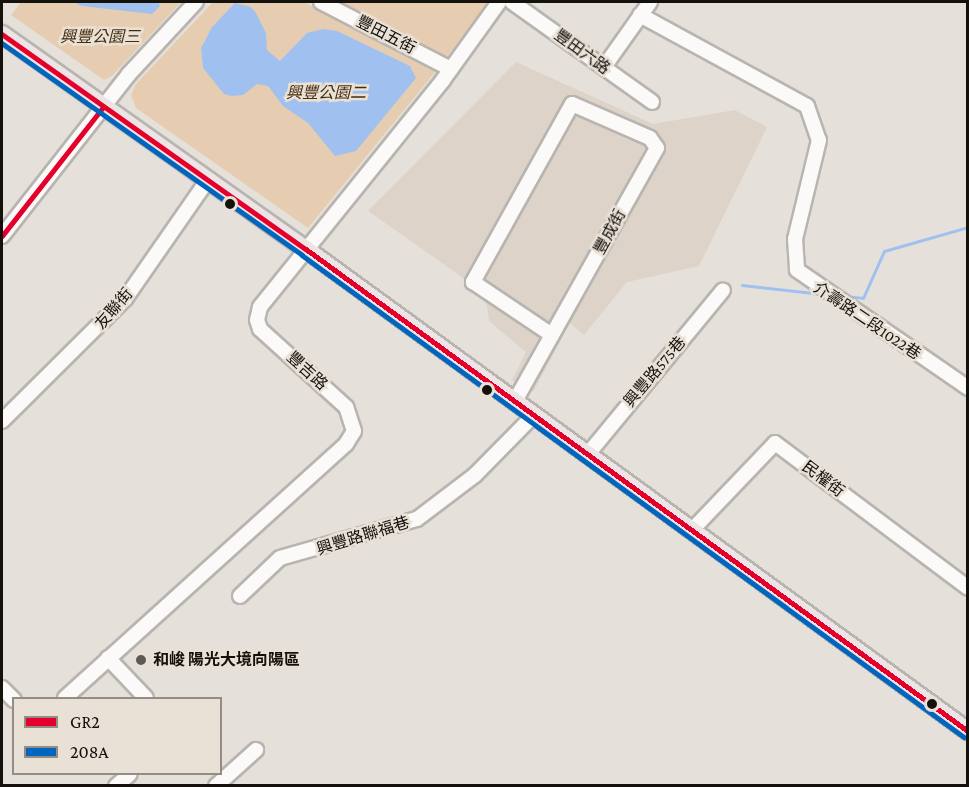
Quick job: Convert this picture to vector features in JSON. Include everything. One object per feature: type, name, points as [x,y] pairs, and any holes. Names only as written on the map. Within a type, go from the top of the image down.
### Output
[{"type":"main road","points":[[2,34],[306,249],[968,731]]},
{"type":"street","points":[[2,236],[103,107],[196,2]]},
{"type":"street","name":"豐田五街","points":[[321,2],[451,69]]},
{"type":"street","name":"豐吉路","points":[[67,697],[346,444],[354,431],[346,407],[260,329],[257,320],[260,307],[451,69],[499,2]]},
{"type":"street","name":"豐田六路","points":[[512,2],[652,102]]},
{"type":"street","points":[[604,67],[650,2]]},
{"type":"street","name":"介壽路二段1022巷","points":[[640,15],[807,105],[819,140],[794,256],[797,270],[829,295],[968,388]]},
{"type":"street","name":"豐成街","points":[[515,401],[657,148],[650,138],[572,104],[473,282],[552,335]]},
{"type":"street","name":"友聯街","points":[[2,421],[125,299],[207,181]]},
{"type":"street","name":"興豐路575巷","points":[[588,454],[723,290]]},
{"type":"street","name":"興豐路聯福巷","points":[[240,596],[280,558],[417,519],[475,475],[534,415]]},
{"type":"street","name":"民權街","points":[[692,530],[775,443],[968,588]]},
{"type":"street","points":[[108,658],[144,697]]},
{"type":"street","points":[[219,779],[256,750]]},
{"type":"street","points":[[116,786],[129,775]]},
{"type":"shaded area","points":[[516,62],[653,124],[735,110],[767,127],[699,266],[627,282],[584,335],[570,323],[533,392],[512,380],[526,352],[489,321],[487,305],[462,277],[368,211]]},
{"type":"green space","name":"興豐公園三","points":[[21,2],[181,2],[112,76],[104,80],[11,15]]},
{"type":"green space","name":"興豐公園二","points":[[213,2],[304,2],[436,71],[308,228],[136,108],[131,95],[136,84]]},
{"type":"green space","points":[[336,2],[488,2],[488,3],[446,58]]},
{"type":"water","points":[[73,2],[158,2],[160,6],[152,14],[82,6]]},
{"type":"water","points":[[235,3],[251,7],[256,13],[266,33],[267,50],[280,61],[307,33],[323,29],[337,31],[410,66],[416,78],[356,151],[335,156],[308,123],[283,106],[268,86],[257,84],[243,95],[231,96],[224,94],[203,68],[201,48],[212,27]]},
{"type":"waterway","points":[[845,296],[863,298],[884,251],[968,227]]},
{"type":"waterway","points":[[742,285],[821,294]]},
{"type":"transit line","name":"GR2","points":[[2,34],[306,249],[968,731]]},
{"type":"transit line","name":"208A","points":[[2,43],[302,255],[964,737]]},
{"type":"transit line","name":"GR2","points":[[2,236],[103,107]]},
{"type":"place","name":"和峻 陽光大境向陽區","points":[[141,660]]}]
